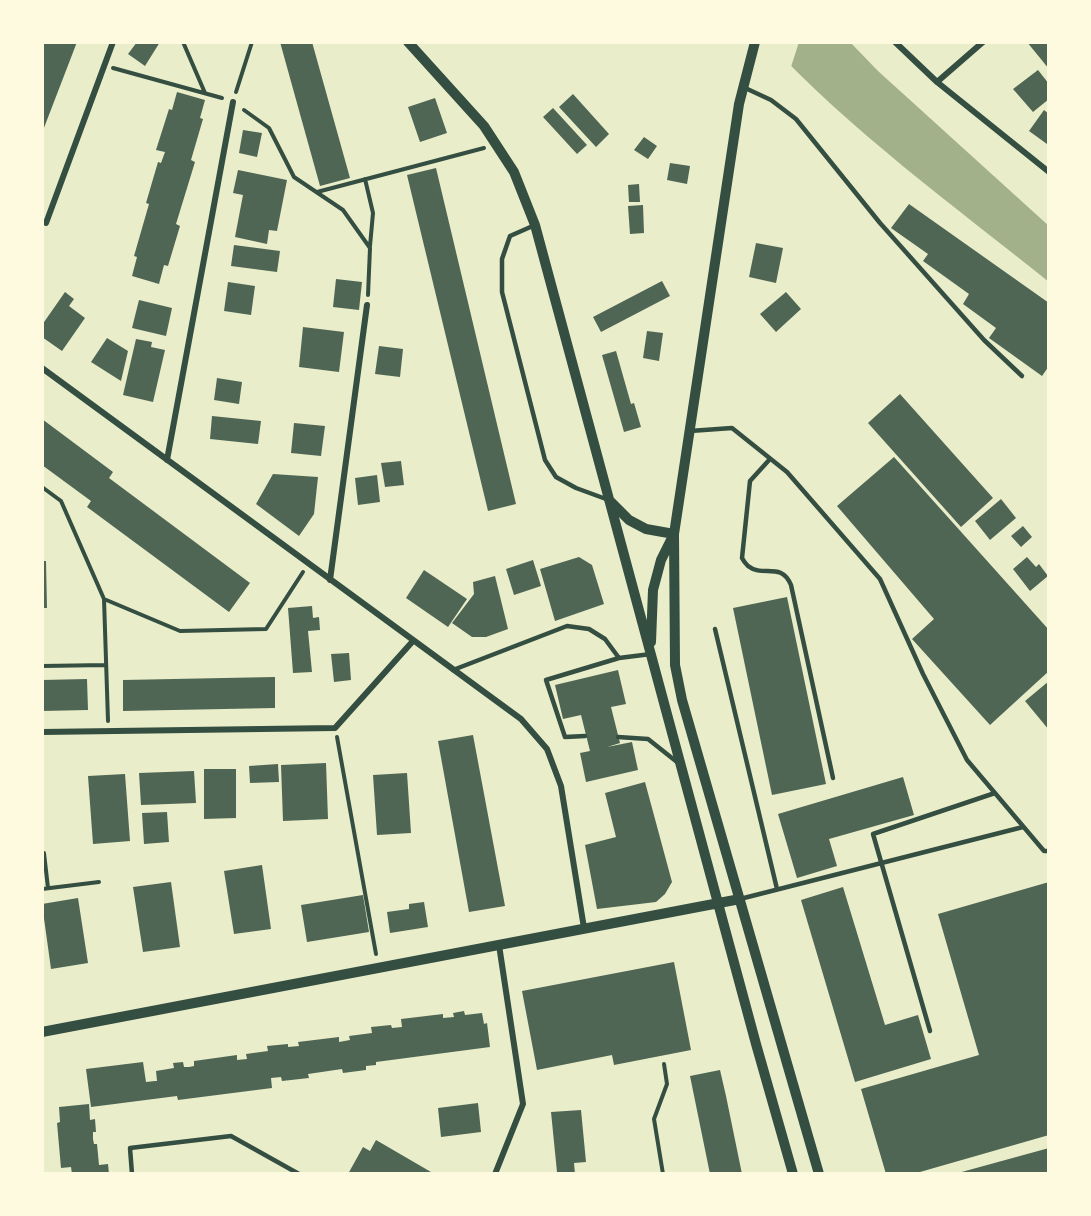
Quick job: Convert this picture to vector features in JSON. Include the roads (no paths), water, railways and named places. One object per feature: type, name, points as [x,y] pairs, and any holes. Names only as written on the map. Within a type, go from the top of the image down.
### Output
[{"type":"street","points":[[46,223],[113,42]]},
{"type":"street","points":[[408,42],[484,126],[514,172],[535,225],[793,1174]]},
{"type":"street","points":[[755,42],[739,104],[674,534],[675,665],[682,700],[819,1174]]},
{"type":"street","points":[[895,42],[937,82],[1049,172]]},
{"type":"street","points":[[937,82],[983,42]]},
{"type":"street","points":[[167,460],[233,102]]},
{"type":"street","points":[[330,580],[367,305]]},
{"type":"street","points":[[42,369],[521,719],[547,749],[561,786],[584,928]]},
{"type":"street","points":[[609,500],[629,520],[646,529],[674,534]]},
{"type":"street","points":[[651,654],[653,590],[661,560],[674,534]]},
{"type":"street","points":[[42,732],[335,728],[413,641]]},
{"type":"street","points":[[42,1032],[740,899]]},
{"type":"street","points":[[495,1174],[522,1104],[499,945]]},
{"type":"lane","points":[[744,87],[771,100],[796,119],[880,223],[984,340],[1022,376]]},
{"type":"lane","points":[[535,225],[510,237],[502,259],[502,292],[545,460],[556,477],[576,488],[609,500]]},
{"type":"lane","points":[[690,431],[732,428],[787,472],[880,579],[923,674],[967,760],[1044,851],[1049,851]]},
{"type":"lane","points":[[771,459],[750,482],[742,558],[747,566],[780,572],[788,578],[791,585],[833,778]]},
{"type":"lane","points":[[453,670],[567,626],[589,630],[605,639],[619,658]]},
{"type":"lane","points":[[715,629],[777,890]]},
{"type":"lane","points":[[585,736],[565,737],[546,680],[619,658],[651,654]]},
{"type":"lane","points":[[618,737],[648,740],[681,765]]},
{"type":"lane","points":[[930,1031],[873,834],[995,793]]},
{"type":"lane","points":[[740,899],[1023,827]]},
{"type":"lane","points":[[132,1174],[130,1148],[231,1136],[299,1174]]}]
